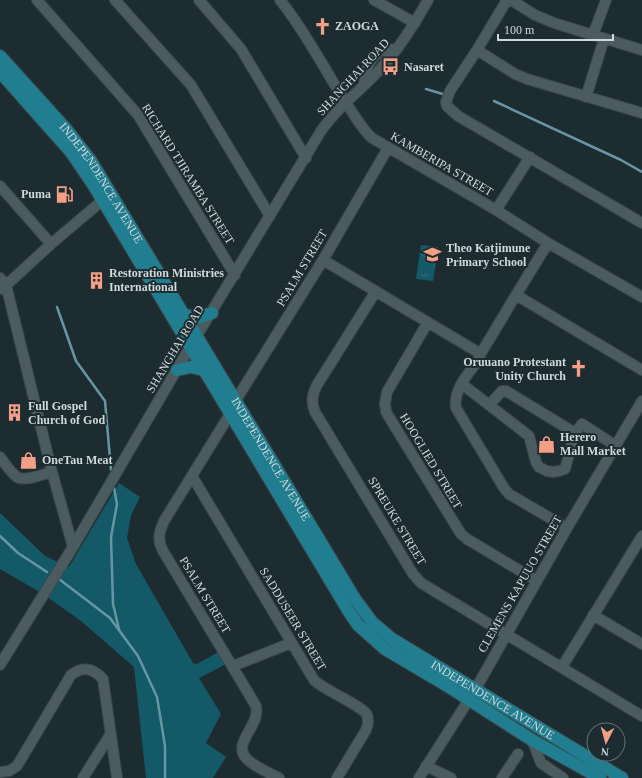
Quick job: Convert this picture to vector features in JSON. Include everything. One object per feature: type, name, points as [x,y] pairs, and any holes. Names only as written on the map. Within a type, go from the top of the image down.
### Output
[{"type":"main road","name":"INDEPENDENCE AVENUE","points":[[0,56],[66,129],[91,160],[365,613],[372,622],[392,639],[622,778]]},
{"type":"main road","name":"INDEPENDENCE AVENUE","points":[[0,72],[71,152],[103,200],[348,612],[358,625],[385,649],[532,740],[600,778]]},
{"type":"main road","points":[[185,315],[197,318],[212,313]]},
{"type":"main road","points":[[177,370],[191,367],[204,370]]},
{"type":"street","name":"RICHARD TJIRAMBA STREET","points":[[38,0],[138,116],[235,275]]},
{"type":"street","points":[[115,0],[191,85],[270,216]]},
{"type":"street","points":[[200,0],[241,49],[306,158]]},
{"type":"street","name":"KAMBERIPA STREET","points":[[280,0],[309,43],[345,102],[368,135],[642,297]]},
{"type":"street","points":[[374,0],[415,23]]},
{"type":"street","name":"SHANGHAI ROAD","points":[[0,665],[73,547],[190,347],[326,124],[345,102],[377,73],[397,49],[415,23],[428,0]]},
{"type":"street","points":[[507,0],[450,91],[446,102],[449,109],[458,116],[642,223]]},
{"type":"street","points":[[511,0],[548,20],[593,36],[642,50]]},
{"type":"street","points":[[593,36],[606,0]]},
{"type":"street","points":[[586,96],[604,39]]},
{"type":"street","points":[[477,50],[521,76],[642,113]]},
{"type":"street","name":"PSALM STREET","points":[[236,400],[323,260],[388,148]]},
{"type":"street","points":[[496,210],[530,157]]},
{"type":"street","points":[[0,186],[51,244]]},
{"type":"street","points":[[73,547],[2,284],[103,200]]},
{"type":"street","points":[[548,242],[480,355],[480,358],[462,384],[456,399],[456,408],[504,488],[510,494],[567,528]]},
{"type":"street","points":[[323,260],[476,351],[480,355]]},
{"type":"street","name":"SPREUKE STREET","points":[[376,291],[318,385],[313,394],[312,406],[416,577],[421,583],[642,716]]},
{"type":"street","points":[[516,295],[642,370]]},
{"type":"street","name":"HOOGLIED STREET","points":[[428,322],[387,392],[385,403],[386,412],[461,534],[537,581]]},
{"type":"street","points":[[462,384],[529,436],[536,462],[539,467],[547,471],[559,471],[565,469],[576,433],[582,424],[616,446]]},
{"type":"street","points":[[489,405],[498,394],[502,391],[506,391],[576,433]]},
{"type":"street","name":"CLEMENS KAPUUO STREET","points":[[419,778],[475,690],[567,528],[642,401]]},
{"type":"street","name":"PSALM STREET","points":[[230,414],[161,528],[159,538],[160,545],[254,702],[257,710],[256,718],[242,747],[243,754],[266,775],[278,778]]},
{"type":"street","points":[[0,457],[19,478],[28,478],[52,472]]},
{"type":"street","name":"SADDUSEER STREET","points":[[192,476],[291,643],[317,683],[359,708],[367,715],[368,723],[366,730],[337,778]]},
{"type":"street","points":[[562,667],[642,536]]},
{"type":"street","points":[[593,615],[642,644]]},
{"type":"street","points":[[233,666],[291,643]]},
{"type":"street","points":[[0,772],[13,769],[17,766],[71,675],[78,671],[89,669],[94,671],[103,679],[117,778]]},
{"type":"street","points":[[83,778],[110,735]]},
{"type":"street","points":[[532,740],[541,763],[563,778]]},
{"type":"street","points":[[502,778],[518,754]]},
{"type":"street","points":[[426,766],[451,778]]},
{"type":"green space","points":[[421,245],[438,247],[433,281],[416,279]]},
{"type":"green space","points":[[119,483],[140,497],[131,515],[127,538],[136,564],[193,663],[197,664],[222,650],[230,662],[199,678],[221,714],[206,743],[226,757],[213,778],[146,778],[134,667],[81,621],[43,594],[0,569],[0,513],[45,556],[69,567]]},
{"type":"waterway","points":[[426,89],[446,95]]},
{"type":"waterway","points":[[494,101],[621,160],[642,172]]},
{"type":"waterway","points":[[57,307],[76,361],[105,401],[111,470]]},
{"type":"waterway","points":[[114,488],[117,504],[111,537],[113,604],[119,629]]},
{"type":"waterway","points":[[0,536],[18,553],[47,572]]},
{"type":"waterway","points":[[59,579],[110,618],[138,656],[157,697],[165,746],[165,778]]},
{"type":"place","name":"ZAOGA","points":[[322,26]]},
{"type":"place","name":"Nasaret","points":[[391,67]]},
{"type":"place","name":"Puma","points":[[64,194]]},
{"type":"place","name":"Theo Katjimune Primary School","points":[[433,255]]},
{"type":"place","name":"Restoration Ministries International","points":[[96,280]]},
{"type":"place","name":"Oruuano Protestant Unity Church","points":[[579,369]]},
{"type":"place","name":"Full Gospel Church of God","points":[[15,413]]},
{"type":"place","name":"Herero Mall Market","points":[[547,444]]},
{"type":"place","name":"OneTau Meat","points":[[29,460]]}]
